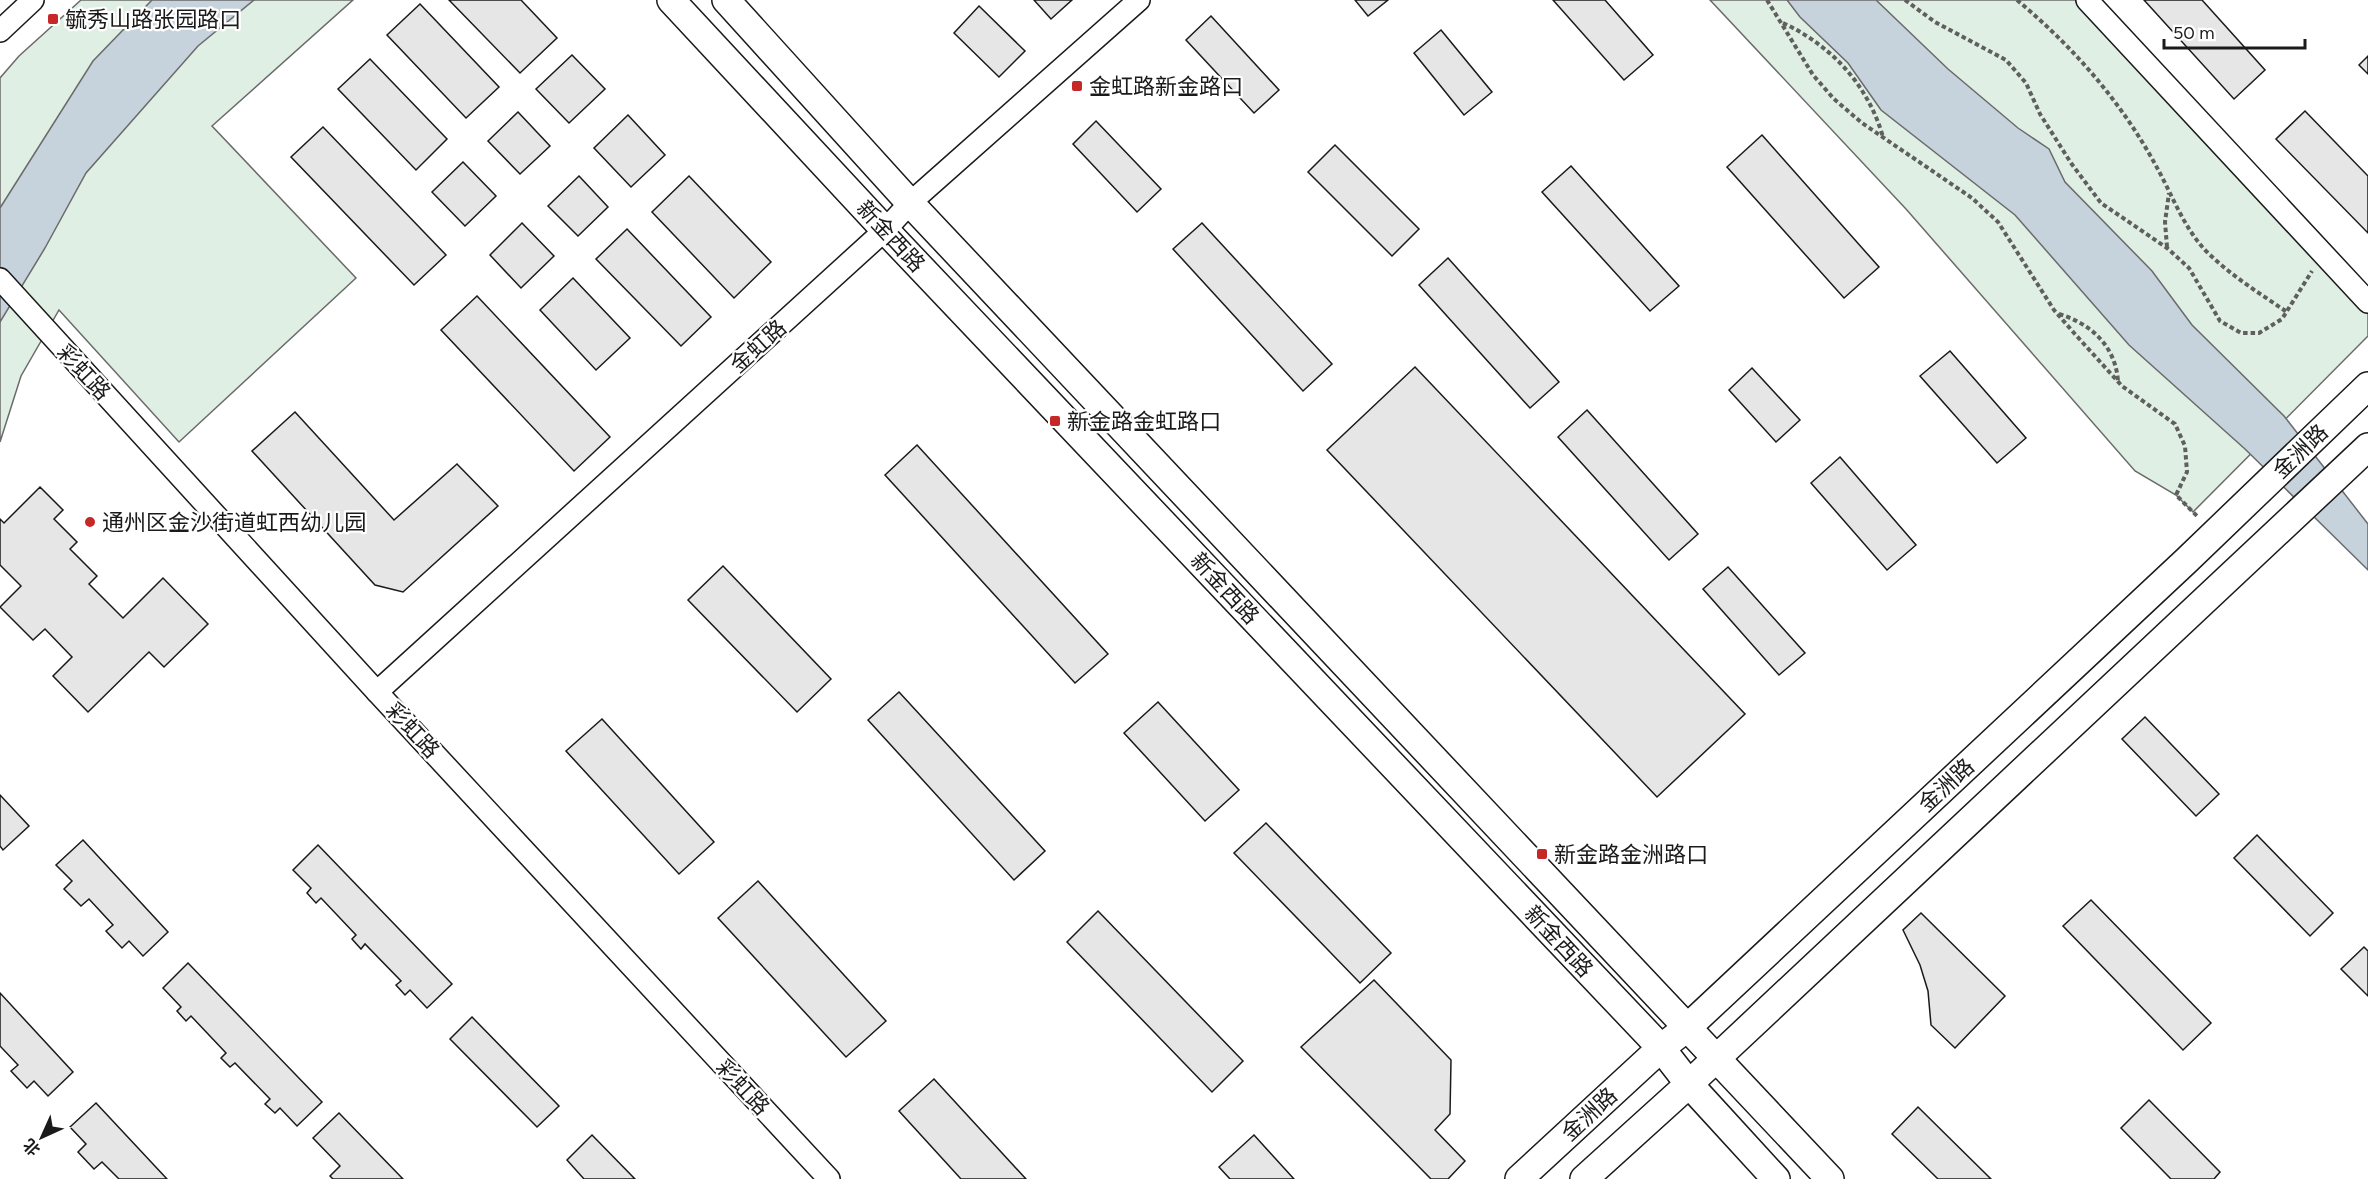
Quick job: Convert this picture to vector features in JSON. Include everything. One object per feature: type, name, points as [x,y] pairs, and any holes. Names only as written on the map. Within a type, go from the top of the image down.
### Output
[{"type":"main road","name":"新金西路","points":[[671,0],[885,230],[1661,1048],[1689,1084],[1776,1179]]},
{"type":"main road","name":"新金西路","points":[[726,0],[910,203],[1830,1179]]},
{"type":"main road","name":"金洲路","points":[[1520,1179],[1661,1048],[1688,1027],[2368,386]]},
{"type":"main road","name":"金洲路","points":[[1584,1179],[1689,1084],[2368,447]]},
{"type":"street","points":[[0,32],[33,0]]},
{"type":"street","name":"金虹路","points":[[377,692],[885,230],[910,203],[1139,0]]},
{"type":"street","points":[[2087,0],[2368,302]]},
{"type":"street","name":"彩虹路","points":[[0,279],[377,692],[829,1179]]},
{"type":"path","points":[[1767,0],[1813,75],[1827,91],[1862,123],[1972,198],[1998,222],[2057,313],[2118,383],[2175,424],[2185,446],[2187,472],[2176,495],[2214,533]]},
{"type":"path","points":[[1905,0],[1935,22],[2006,60],[2026,83],[2040,114],[2071,163],[2101,203],[2167,248],[2189,268],[2220,321],[2241,333],[2259,333],[2282,319],[2312,271],[2326,257]]},
{"type":"path","points":[[2017,0],[2050,28],[2093,73],[2123,112],[2156,164],[2169,193],[2205,249],[2238,279],[2287,312]]},
{"type":"path","points":[[1781,22],[1821,44],[1848,71],[1875,111],[1883,138]]},
{"type":"path","points":[[2167,248],[2165,222],[2169,193]]},
{"type":"path","points":[[2057,313],[2084,324],[2108,347],[2117,365],[2118,383]]},
{"type":"green space","points":[[81,0],[353,0],[212,126],[356,278],[179,442],[59,310],[21,376],[0,442],[0,78],[19,56]]},
{"type":"green space","points":[[1710,0],[2087,0],[2368,302],[2368,336],[2193,512],[2176,495],[2135,471],[1906,209]]},
{"type":"shaded area","points":[[152,0],[254,0],[198,46],[86,173],[45,248],[0,322],[0,208],[93,61]]},
{"type":"shaded area","points":[[1787,0],[1876,0],[1948,69],[2018,128],[2049,149],[2065,182],[2152,271],[2192,325],[2284,416],[2368,524],[2368,570],[2245,449],[2129,345],[2015,215],[1881,110],[1848,63],[1800,17]]},
{"type":"building","points":[[449,0],[521,0],[557,38],[520,73]]},
{"type":"building","points":[[1034,0],[1072,0],[1051,19]]},
{"type":"building","points":[[1355,0],[1388,0],[1368,16]]},
{"type":"building","points":[[1553,0],[1605,0],[1653,55],[1624,80]]},
{"type":"building","points":[[2144,0],[2202,0],[2265,70],[2234,99]]},
{"type":"building","points":[[420,4],[499,87],[466,118],[387,35]]},
{"type":"building","points":[[979,6],[1025,51],[999,77],[954,33]]},
{"type":"building","points":[[1211,16],[1279,90],[1254,113],[1186,40]]},
{"type":"building","points":[[1441,30],[1492,92],[1464,115],[1414,53]]},
{"type":"building","points":[[572,55],[605,89],[569,123],[536,89]]},
{"type":"building","points":[[2368,56],[2368,74],[2359,65]]},
{"type":"building","points":[[370,59],[447,139],[416,170],[338,89]]},
{"type":"building","points":[[2305,111],[2368,176],[2368,233],[2276,139]]},
{"type":"building","points":[[518,112],[550,146],[520,174],[488,141]]},
{"type":"building","points":[[628,115],[665,155],[631,187],[594,148]]},
{"type":"building","points":[[1096,121],[1161,189],[1137,212],[1073,144]]},
{"type":"building","points":[[323,127],[446,255],[414,285],[291,157]]},
{"type":"building","points":[[1762,135],[1879,267],[1844,298],[1727,167]]},
{"type":"building","points":[[1335,145],[1419,229],[1392,256],[1308,172]]},
{"type":"building","points":[[463,162],[496,196],[465,226],[432,192]]},
{"type":"building","points":[[1571,166],[1679,286],[1650,311],[1542,192]]},
{"type":"building","points":[[579,176],[608,207],[578,236],[548,206]]},
{"type":"building","points":[[689,176],[771,262],[734,298],[652,212]]},
{"type":"building","points":[[522,223],[554,256],[521,288],[490,255]]},
{"type":"building","points":[[1202,223],[1332,364],[1303,391],[1173,249]]},
{"type":"building","points":[[627,229],[711,317],[681,346],[596,259]]},
{"type":"building","points":[[1448,258],[1559,382],[1530,408],[1419,285]]},
{"type":"building","points":[[573,278],[630,338],[596,370],[540,310]]},
{"type":"building","points":[[477,296],[610,437],[574,471],[441,330]]},
{"type":"building","points":[[1950,351],[2026,438],[1997,463],[1920,376]]},
{"type":"building","points":[[1415,367],[1745,714],[1657,797],[1327,450]]},
{"type":"building","points":[[1752,368],[1800,420],[1776,442],[1729,390]]},
{"type":"building","points":[[1587,410],[1698,534],[1669,560],[1558,437]]},
{"type":"building","points":[[295,412],[394,520],[457,464],[498,506],[403,592],[375,585],[252,451]]},
{"type":"building","points":[[917,445],[1108,654],[1075,683],[885,475]]},
{"type":"building","points":[[1840,457],[1916,545],[1887,570],[1811,483]]},
{"type":"building","points":[[40,487],[63,510],[54,519],[77,542],[70,549],[97,576],[89,584],[123,618],[163,578],[208,624],[164,667],[149,652],[88,712],[53,676],[72,657],[45,629],[33,640],[0,607],[21,586],[0,565],[0,519],[4,523]]},
{"type":"building","points":[[723,566],[831,679],[797,712],[688,600]]},
{"type":"building","points":[[1728,567],[1805,653],[1779,675],[1703,589]]},
{"type":"building","points":[[899,692],[1045,851],[1014,880],[868,720]]},
{"type":"building","points":[[1158,702],[1239,790],[1205,821],[1124,733]]},
{"type":"building","points":[[2145,717],[2219,794],[2196,816],[2122,739]]},
{"type":"building","points":[[602,719],[714,842],[679,874],[566,751]]},
{"type":"building","points":[[0,795],[29,826],[3,850],[0,846]]},
{"type":"building","points":[[1266,823],[1391,953],[1360,983],[1234,853]]},
{"type":"building","points":[[2257,835],[2333,913],[2310,936],[2234,858]]},
{"type":"building","points":[[83,840],[168,932],[143,956],[129,941],[122,948],[106,931],[113,925],[89,899],[81,906],[64,889],[72,881],[56,865]]},
{"type":"building","points":[[318,845],[452,984],[427,1008],[410,990],[405,995],[396,985],[401,981],[365,944],[361,949],[352,939],[356,935],[321,898],[316,903],[307,893],[311,888],[293,870]]},
{"type":"building","points":[[758,881],[886,1021],[846,1057],[718,918]]},
{"type":"building","points":[[2091,900],[2211,1023],[2183,1050],[2063,926]]},
{"type":"building","points":[[1098,911],[1243,1061],[1212,1092],[1067,942]]},
{"type":"building","points":[[1921,913],[2005,996],[1955,1048],[1931,1025],[1928,991],[1920,965],[1903,930]]},
{"type":"building","points":[[2364,947],[2368,951],[2368,996],[2341,969]]},
{"type":"building","points":[[188,963],[322,1102],[297,1126],[280,1108],[275,1113],[265,1104],[270,1099],[235,1063],[230,1067],[221,1058],[226,1053],[191,1016],[186,1021],[177,1011],[181,1007],[163,988]]},
{"type":"building","points":[[1374,980],[1451,1060],[1450,1114],[1435,1130],[1465,1161],[1448,1179],[1431,1179],[1301,1047]]},
{"type":"building","points":[[0,993],[73,1072],[48,1096],[34,1081],[27,1088],[11,1071],[18,1065],[0,1046]]},
{"type":"building","points":[[472,1017],[559,1106],[537,1127],[450,1039]]},
{"type":"building","points":[[934,1079],[1026,1179],[961,1179],[899,1111]]},
{"type":"building","points":[[2149,1100],[2220,1172],[2214,1179],[2171,1179],[2121,1128]]},
{"type":"building","points":[[96,1103],[167,1179],[119,1179],[102,1162],[94,1169],[78,1152],[86,1144],[70,1127]]},
{"type":"building","points":[[1918,1107],[1991,1179],[1938,1179],[1892,1134]]},
{"type":"building","points":[[339,1113],[403,1179],[333,1179],[330,1176],[340,1166],[313,1138]]},
{"type":"building","points":[[592,1135],[635,1179],[584,1179],[567,1160]]},
{"type":"building","points":[[1254,1135],[1294,1179],[1230,1179],[1219,1167]]},
{"type":"place","name":"毓秀山路张园路口","points":[[53,19]]},
{"type":"place","name":"金虹路新金路口","points":[[1077,86]]},
{"type":"place","name":"新金路金虹路口","points":[[1055,421]]},
{"type":"place","name":"通州区金沙街道虹西幼儿园","points":[[90,522]]},
{"type":"place","name":"新金路金洲路口","points":[[1542,854]]}]
